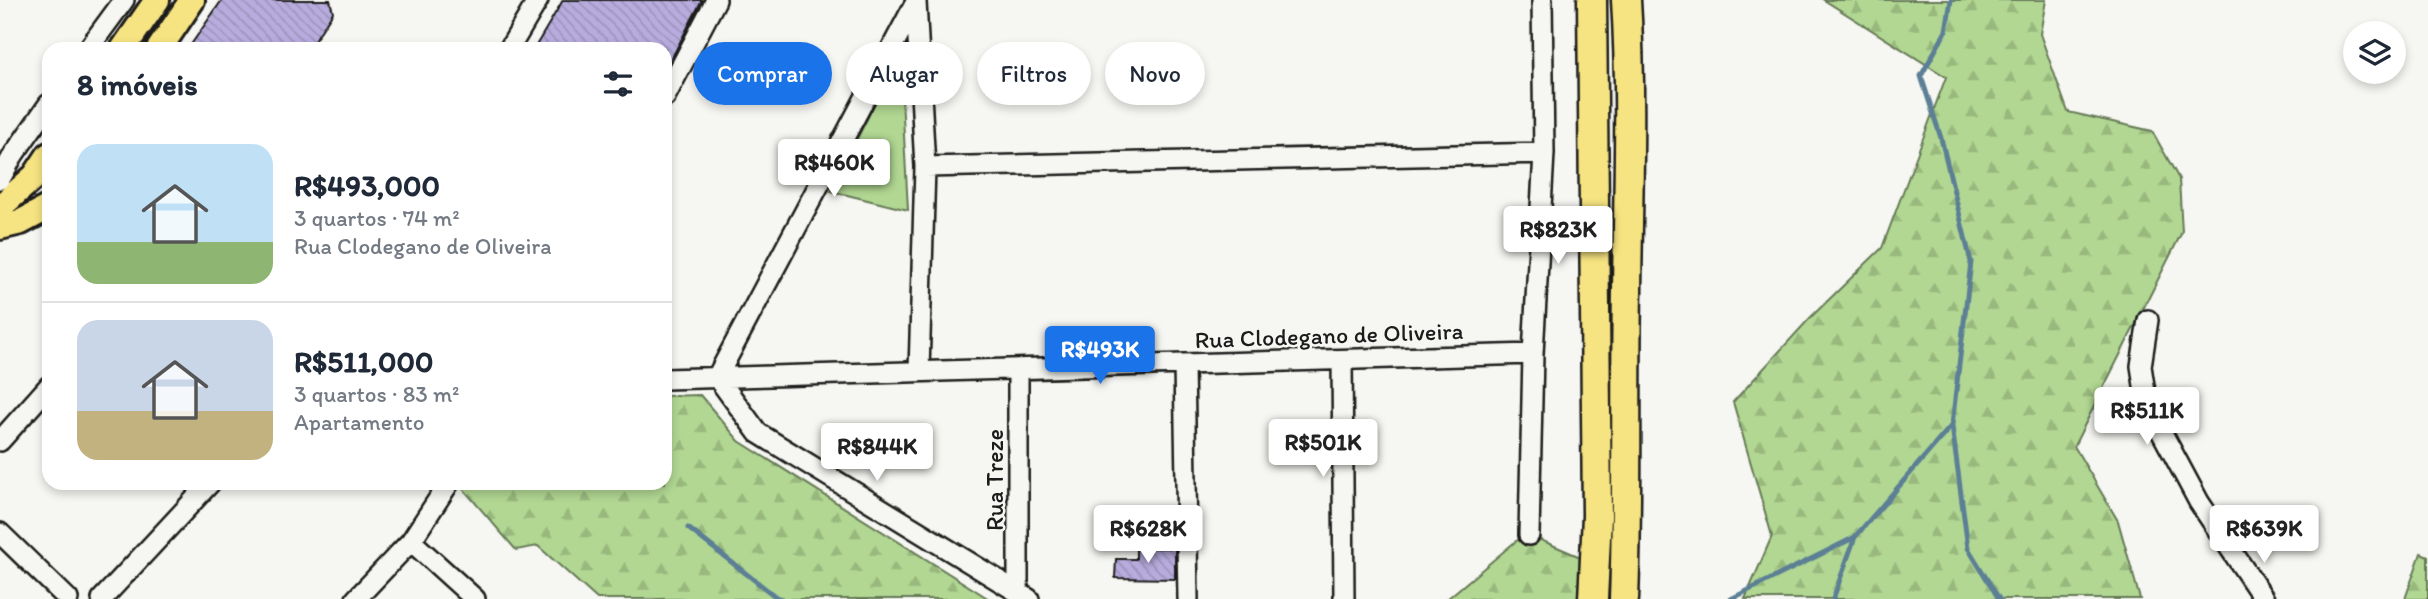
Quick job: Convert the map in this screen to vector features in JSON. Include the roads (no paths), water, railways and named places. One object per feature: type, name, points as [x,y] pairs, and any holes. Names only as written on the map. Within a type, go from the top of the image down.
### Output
[{"type":"highway","points":[[1592,0],[1597,516],[1593,599]]},
{"type":"highway","points":[[1624,599],[1630,78],[1626,0]]},
{"type":"main road","points":[[128,42],[157,0]]},
{"type":"main road","points":[[164,42],[192,0]]},
{"type":"main road","points":[[0,206],[35,176],[42,166]]},
{"type":"main road","points":[[35,176],[42,186]]},
{"type":"main road","points":[[0,227],[21,222],[42,211]]},
{"type":"street","points":[[93,42],[124,0]]},
{"type":"street","points":[[513,42],[538,0]]},
{"type":"street","points":[[672,84],[716,0]]},
{"type":"street","points":[[1529,535],[1533,354],[1544,153],[1542,0]]},
{"type":"street","points":[[916,1],[925,167],[919,371]]},
{"type":"street","points":[[916,1],[717,377],[758,433],[1024,596]]},
{"type":"street","points":[[0,179],[14,153],[42,114]]},
{"type":"street","points":[[925,167],[1544,153]]},
{"type":"street","points":[[2148,320],[2141,366],[2147,405],[2199,502],[2264,599]]},
{"type":"street","name":"Rua Clodegano de Oliveira","points":[[672,379],[1533,354]]},
{"type":"street","points":[[1342,360],[1344,599]]},
{"type":"street","points":[[1184,364],[1188,599]]},
{"type":"street","name":"Rua Treze","points":[[1018,369],[1024,596]]},
{"type":"street","points":[[0,441],[42,395]]},
{"type":"street","points":[[102,599],[203,490]]},
{"type":"street","points":[[356,599],[411,541],[444,490]]},
{"type":"street","points":[[0,533],[68,599]]},
{"type":"street","points":[[411,541],[475,599]]},
{"type":"waterway","points":[[1833,599],[1855,537],[1952,425],[1971,262],[1941,138],[1921,76],[1946,31],[1951,0]]},
{"type":"waterway","points":[[1952,426],[1968,548],[1999,599]]},
{"type":"waterway","points":[[688,528],[782,599]]},
{"type":"waterway","points":[[1731,599],[1855,537]]}]
